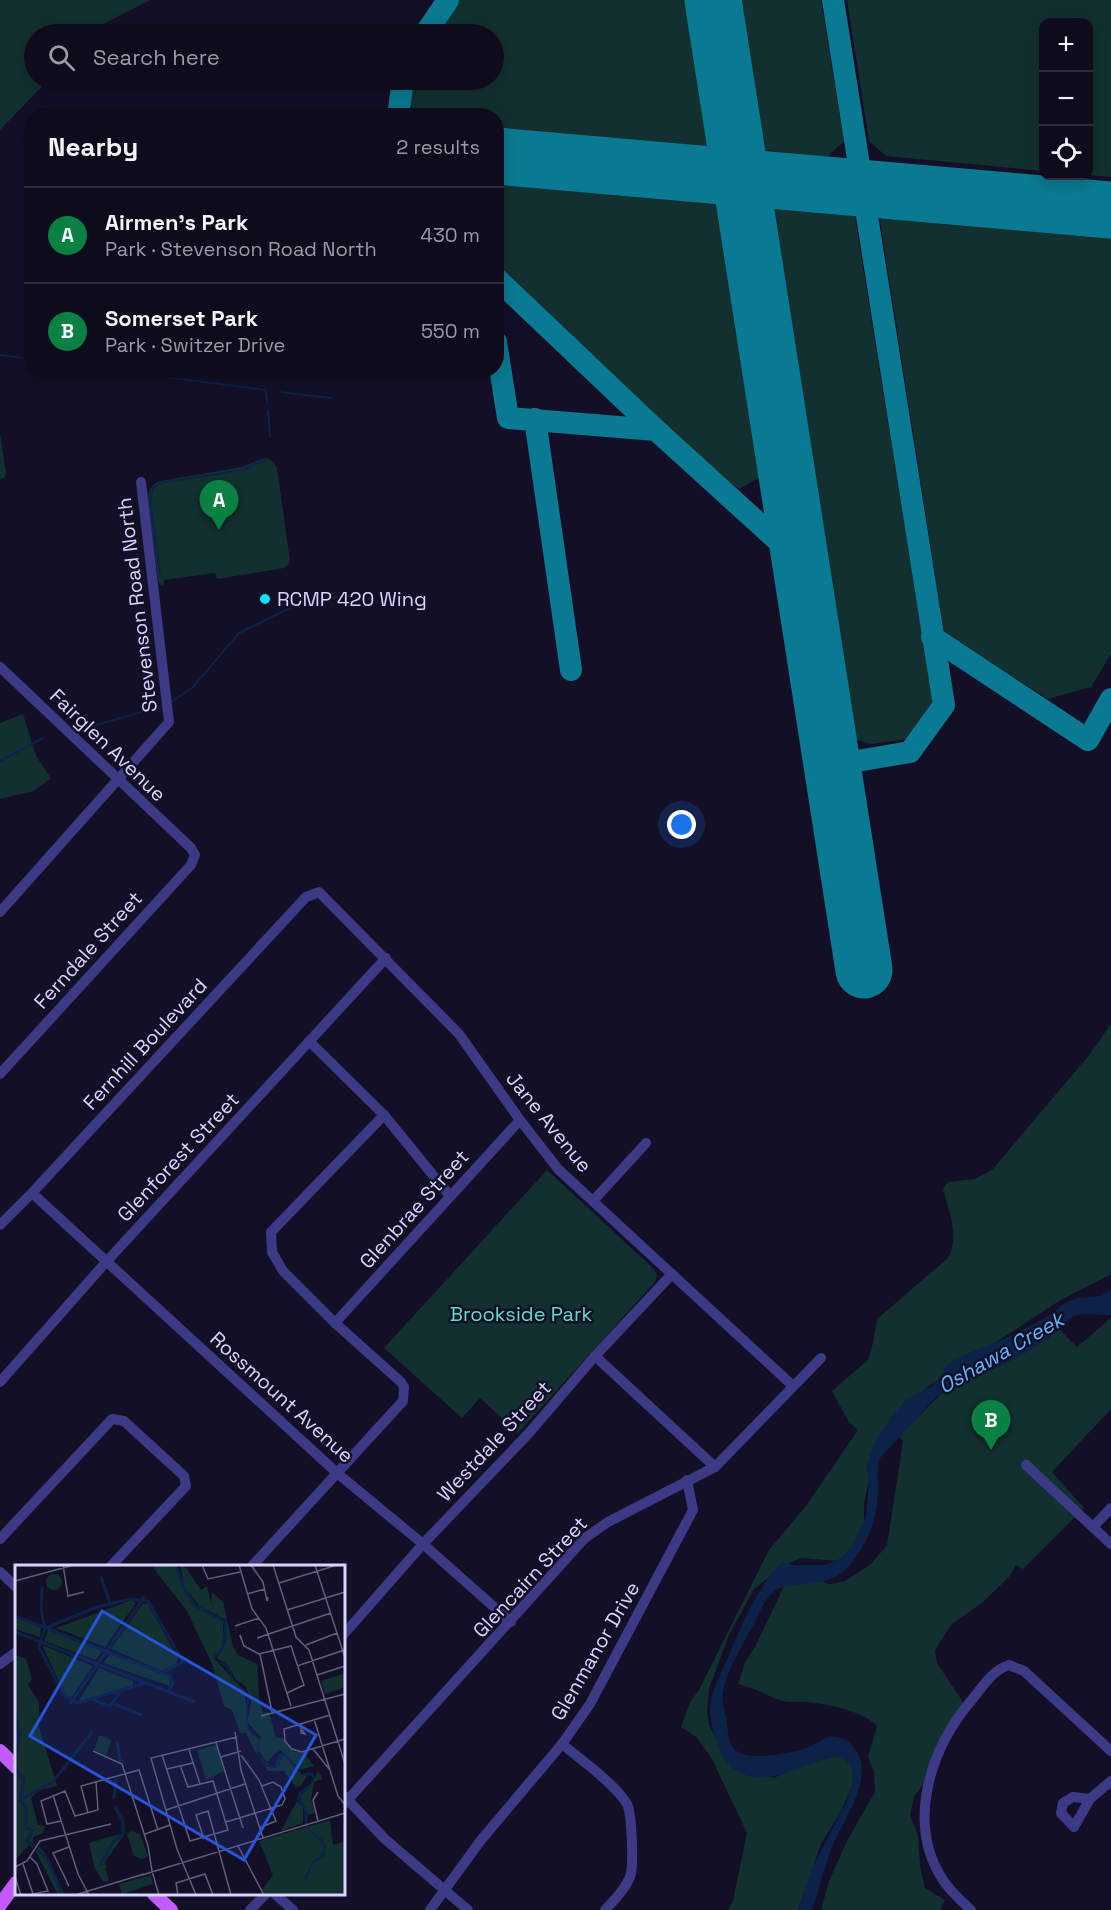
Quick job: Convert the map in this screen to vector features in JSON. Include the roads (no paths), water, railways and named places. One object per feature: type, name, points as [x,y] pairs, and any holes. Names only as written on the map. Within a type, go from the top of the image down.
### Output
[{"type":"main road","points":[[0,1751],[15,1766]]},
{"type":"main road","points":[[1,1901],[15,1884]]},
{"type":"main road","points":[[156,1895],[171,1910]]},
{"type":"street","name":"Stevenson Road North","points":[[0,912],[169,722],[141,482]]},
{"type":"street","name":"Fairglen Avenue","points":[[0,667],[191,848]]},
{"type":"street","name":"Ferndale Street","points":[[0,1074],[191,865],[195,855],[191,848]]},
{"type":"street","name":"Jane Avenue","points":[[319,892],[459,1034],[558,1169],[792,1386]]},
{"type":"street","name":"Fernhill Boulevard","points":[[0,1225],[306,897],[319,892]]},
{"type":"street","name":"Glenforest Street","points":[[0,1382],[107,1261],[386,958]]},
{"type":"street","points":[[309,1041],[384,1114],[450,1196]]},
{"type":"street","points":[[253,1565],[403,1401],[404,1387],[401,1382],[335,1323],[283,1271],[272,1252],[271,1232],[384,1114]]},
{"type":"street","name":"Glenbrae Street","points":[[335,1323],[520,1120]]},
{"type":"street","points":[[593,1201],[646,1143]]},
{"type":"street","name":"Rossmount Avenue","points":[[32,1193],[337,1473],[423,1544],[511,1623]]},
{"type":"street","name":"Westdale Street","points":[[345,1633],[423,1544],[529,1433],[595,1356],[672,1274]]},
{"type":"street","points":[[595,1356],[715,1467]]},
{"type":"street","name":"Glencairn Street","points":[[345,1800],[511,1623],[585,1538],[608,1522],[715,1467],[820,1358]]},
{"type":"street","points":[[0,1539],[112,1419],[124,1421],[184,1476],[186,1486],[112,1565]]},
{"type":"street","points":[[1026,1465],[1111,1544]]},
{"type":"street","name":"Glenmanor Drive","points":[[430,1910],[481,1840],[562,1744],[590,1704],[693,1510],[687,1480]]},
{"type":"street","points":[[1092,1527],[1111,1508]]},
{"type":"street","points":[[0,1572],[15,1586]]},
{"type":"street","points":[[0,1664],[15,1653]]},
{"type":"street","points":[[971,1910],[943,1881],[934,1866],[928,1845],[924,1801],[935,1761],[954,1725],[966,1706],[994,1673],[1009,1665],[1024,1671],[1111,1751]]},
{"type":"street","points":[[562,1744],[612,1787],[627,1804],[632,1824],[631,1876],[605,1910]]},
{"type":"street","points":[[1090,1799],[1111,1781]]},
{"type":"street","points":[[345,1800],[385,1839],[468,1910]]},
{"type":"street","points":[[250,1910],[264,1895]]},
{"type":"street","points":[[277,1895],[293,1910]]},
{"type":"water","name":"Oshawa Creek","points":[[1111,1290],[1111,1315],[1074,1316],[1049,1338],[1027,1352],[995,1369],[958,1381],[935,1398],[880,1458],[876,1511],[866,1541],[854,1560],[840,1574],[825,1581],[791,1585],[772,1593],[763,1605],[736,1658],[728,1674],[723,1696],[729,1736],[734,1749],[750,1755],[771,1756],[809,1747],[833,1737],[849,1742],[859,1756],[862,1769],[856,1797],[831,1849],[812,1910],[799,1910],[809,1874],[847,1800],[852,1785],[852,1769],[842,1756],[779,1775],[753,1777],[736,1770],[723,1756],[711,1720],[711,1699],[752,1605],[766,1582],[783,1561],[792,1565],[826,1565],[841,1558],[852,1547],[866,1516],[869,1481],[866,1468],[877,1437],[904,1401],[932,1386],[946,1366],[957,1358],[1011,1336],[1045,1318],[1065,1303],[1077,1298],[1101,1296]]},
{"type":"waterway","points":[[0,355],[24,358]]},
{"type":"waterway","points":[[174,378],[266,390],[267,401]]},
{"type":"waterway","points":[[280,392],[331,398]]},
{"type":"waterway","points":[[268,410],[270,437]]},
{"type":"waterway","points":[[160,573],[150,500],[153,488],[160,483],[245,469],[265,460]]},
{"type":"waterway","points":[[307,604],[352,592]]},
{"type":"waterway","points":[[170,703],[193,687],[239,633],[294,606]]},
{"type":"waterway","points":[[92,726],[160,707]]},
{"type":"waterway","points":[[0,761],[43,738]]},
{"type":"place","name":"Airmen's Park","points":[[219,530]]},
{"type":"place","name":"RCMP 420 Wing","points":[[265,599]]},
{"type":"place","name":"Somerset Park","points":[[991,1450]]},
{"type":"park label","name":"Brookside Park","points":[[521,1314]]}]
